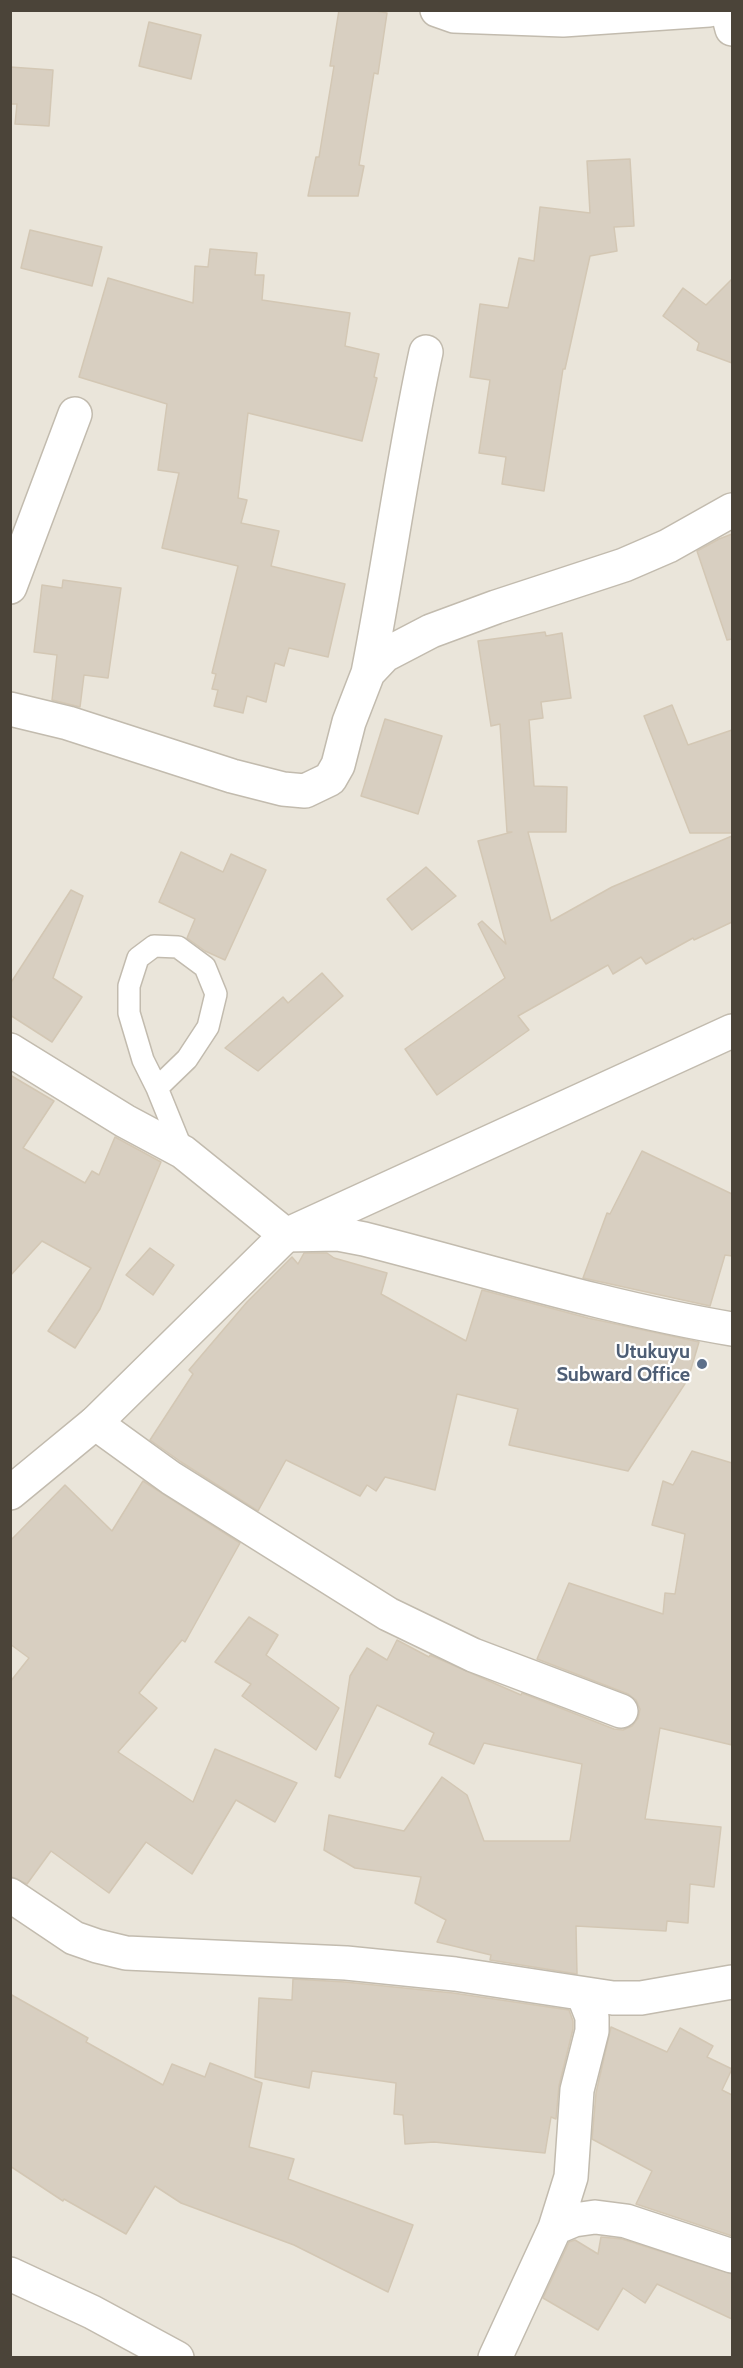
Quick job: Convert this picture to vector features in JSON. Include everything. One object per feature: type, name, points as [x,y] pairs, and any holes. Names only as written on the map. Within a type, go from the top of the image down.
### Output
[{"type":"street","points":[[437,10],[454,16],[563,20],[709,10]]},
{"type":"street","points":[[727,10],[732,29]]},
{"type":"street","points":[[10,709],[68,723],[232,776],[283,789],[305,791],[330,779],[338,765],[349,722],[368,673],[387,579],[426,351]]},
{"type":"street","points":[[10,587],[75,414]]},
{"type":"street","points":[[368,673],[385,655],[431,631],[624,565],[668,546],[732,510]]},
{"type":"street","points":[[10,1493],[95,1423],[286,1235],[732,1031]]},
{"type":"street","points":[[10,1050],[125,1121],[183,1152],[286,1235],[338,1234],[364,1239],[562,1293],[732,1329]]},
{"type":"street","points":[[95,1423],[171,1478],[388,1614],[473,1655],[621,1712]]},
{"type":"street","points":[[10,1895],[74,1938],[126,1953],[346,1963],[455,1974],[613,1998],[641,1998],[732,1982]]},
{"type":"street","points":[[495,2358],[555,2228],[571,2177],[578,2090],[592,2031],[592,2017],[583,1994]]},
{"type":"street","points":[[555,2228],[574,2220],[595,2217],[626,2221],[732,2256]]},
{"type":"street","points":[[10,2274],[92,2312],[177,2358]]},
{"type":"lane","points":[[157,1088],[187,1059],[208,1027],[216,994],[205,967],[178,947],[154,946],[138,958],[129,986],[129,1013],[143,1060],[183,1152]]},
{"type":"shaded area","points":[[11,11],[732,11],[732,2357],[11,2357]]},
{"type":"building","points":[[339,10],[371,10],[387,13],[378,74],[374,73],[359,165],[364,166],[358,196],[308,196],[316,157],[319,157],[334,66],[330,66]]},
{"type":"building","points":[[149,22],[201,35],[191,79],[139,66]]},
{"type":"building","points":[[10,67],[53,70],[49,126],[15,124],[17,104],[10,104]]},
{"type":"building","points":[[630,159],[634,226],[614,227],[617,251],[590,256],[565,369],[563,369],[544,491],[502,484],[506,457],[479,453],[490,380],[470,377],[480,304],[508,308],[519,258],[534,261],[540,207],[590,213],[587,161]]},
{"type":"building","points":[[30,230],[102,247],[92,286],[21,268]]},
{"type":"building","points":[[210,249],[257,253],[255,275],[264,275],[262,300],[350,313],[345,346],[379,354],[374,377],[377,378],[362,441],[248,413],[238,498],[247,500],[241,523],[279,531],[271,566],[345,584],[328,657],[289,648],[284,666],[275,663],[266,702],[247,696],[243,713],[214,706],[218,690],[212,689],[216,674],[212,673],[238,566],[162,548],[179,473],[158,470],[167,404],[79,377],[108,278],[193,303],[195,266],[208,267]]},
{"type":"building","points":[[732,279],[732,363],[697,350],[699,343],[663,316],[683,288],[706,305]]},
{"type":"building","points":[[732,534],[732,639],[727,640],[697,551]]},
{"type":"building","points":[[63,580],[121,588],[108,678],[84,675],[80,707],[52,700],[57,655],[34,652],[42,585],[62,588]]},
{"type":"building","points":[[545,632],[546,636],[562,633],[571,698],[541,702],[543,718],[529,720],[534,786],[567,787],[566,832],[528,832],[551,921],[612,887],[732,836],[732,922],[694,940],[693,938],[646,964],[641,957],[613,974],[608,965],[518,1016],[529,1030],[437,1095],[405,1049],[505,978],[478,924],[482,921],[506,944],[478,841],[512,832],[507,832],[500,724],[491,726],[478,641]]},
{"type":"building","points":[[672,705],[688,745],[732,730],[732,833],[690,833],[644,716]]},
{"type":"building","points":[[385,719],[442,736],[418,814],[361,796]]},
{"type":"building","points":[[181,852],[223,872],[231,854],[266,870],[225,960],[205,951],[187,938],[195,919],[159,902]]},
{"type":"building","points":[[426,867],[456,896],[412,930],[387,899]]},
{"type":"building","points":[[71,890],[83,896],[53,978],[82,997],[52,1042],[10,1015],[10,984]]},
{"type":"building","points":[[322,973],[343,996],[258,1071],[225,1048],[283,997],[288,1003]]},
{"type":"building","points":[[10,1075],[54,1101],[23,1148],[85,1183],[92,1171],[99,1175],[115,1137],[161,1162],[100,1309],[75,1348],[48,1331],[91,1268],[42,1241],[10,1276]]},
{"type":"building","points":[[642,1151],[732,1194],[732,1256],[725,1255],[710,1306],[583,1278],[607,1213],[610,1214]]},
{"type":"building","points":[[150,1248],[174,1265],[153,1295],[126,1275]]},
{"type":"building","points":[[304,1253],[327,1253],[334,1258],[387,1273],[381,1294],[466,1341],[482,1290],[588,1318],[699,1342],[688,1379],[628,1471],[509,1445],[518,1409],[457,1394],[435,1490],[385,1477],[376,1491],[367,1485],[360,1496],[286,1460],[258,1511],[150,1440],[193,1374],[189,1370],[247,1302],[292,1257],[298,1264]]},
{"type":"building","points":[[692,1451],[732,1463],[732,1745],[660,1728],[645,1819],[721,1827],[714,1887],[690,1884],[688,1923],[667,1921],[666,1931],[576,1926],[577,1974],[490,1960],[491,1955],[437,1942],[446,1920],[415,1903],[421,1877],[355,1868],[324,1850],[329,1815],[404,1831],[442,1777],[467,1795],[484,1841],[570,1841],[582,1764],[484,1743],[474,1764],[429,1744],[434,1733],[377,1705],[340,1778],[335,1776],[350,1676],[367,1648],[387,1660],[397,1640],[429,1657],[430,1655],[521,1695],[522,1693],[614,1729],[623,1730],[632,1726],[638,1718],[640,1709],[636,1700],[628,1694],[537,1659],[569,1583],[663,1614],[665,1593],[675,1594],[685,1534],[652,1525],[663,1481],[673,1485]]},
{"type":"building","points":[[143,1481],[240,1543],[185,1642],[182,1640],[139,1693],[157,1708],[118,1752],[193,1802],[215,1749],[297,1783],[275,1822],[236,1800],[192,1874],[146,1842],[109,1893],[51,1851],[27,1884],[10,1876],[10,1682],[29,1658],[10,1644],[10,1541],[65,1485],[112,1531]]},
{"type":"building","points":[[249,1617],[278,1635],[266,1655],[339,1708],[316,1750],[242,1696],[251,1684],[215,1662]]},
{"type":"building","points":[[293,1979],[453,1993],[569,2010],[573,2029],[559,2086],[556,2119],[551,2117],[545,2153],[434,2142],[405,2144],[403,2115],[394,2114],[396,2083],[312,2071],[309,2088],[255,2077],[259,1998],[292,2000]]},
{"type":"building","points":[[10,1994],[88,2038],[86,2042],[163,2085],[172,2064],[205,2077],[210,2063],[262,2083],[249,2147],[294,2159],[288,2179],[413,2225],[388,2292],[294,2245],[181,2203],[155,2186],[126,2234],[64,2199],[63,2201],[10,2166]]},
{"type":"building","points":[[611,2027],[667,2052],[680,2028],[713,2046],[707,2057],[732,2069],[722,2090],[732,2095],[732,2236],[636,2204],[652,2171],[592,2139],[596,2093]]},
{"type":"building","points":[[601,2237],[622,2239],[732,2274],[732,2319],[657,2284],[645,2303],[623,2288],[598,2330],[543,2298],[569,2242],[575,2240],[598,2254]]},
{"type":"place","name":"Utukuyu Subward Office","points":[[702,1364]]}]
